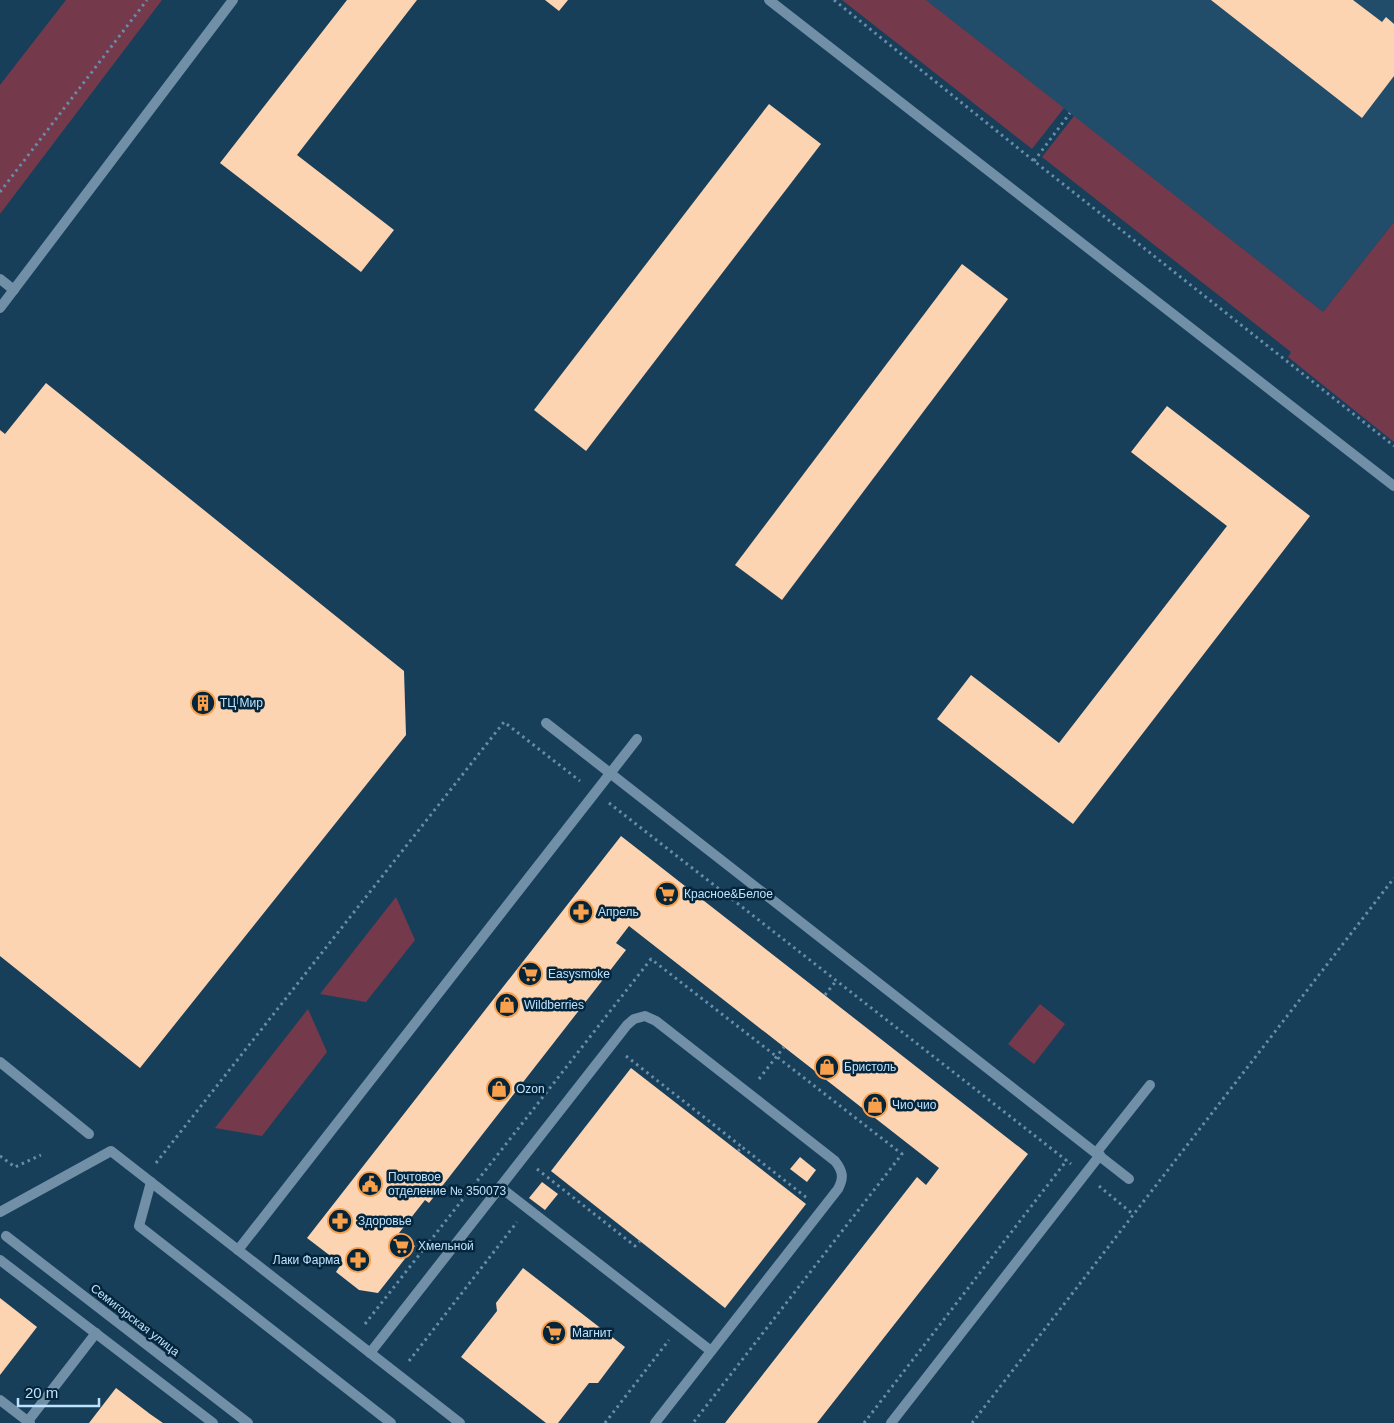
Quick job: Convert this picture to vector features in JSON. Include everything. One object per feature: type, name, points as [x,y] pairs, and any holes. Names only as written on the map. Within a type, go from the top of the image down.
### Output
[{"type":"street","points":[[0,308],[233,0]]},
{"type":"street","points":[[769,0],[1394,486]]},
{"type":"street","points":[[0,279],[14,290]]},
{"type":"street","points":[[546,723],[1129,1178]]},
{"type":"street","points":[[238,1250],[637,739]]},
{"type":"street","points":[[370,1353],[627,1025],[634,1019],[644,1016],[656,1021],[835,1162],[842,1170],[842,1182],[655,1423]]},
{"type":"street","points":[[0,1062],[89,1134]]},
{"type":"street","points":[[891,1423],[1085,1174],[1150,1085]]},
{"type":"street","points":[[0,1212],[111,1151],[460,1423]]},
{"type":"street","points":[[151,1182],[140,1226],[390,1423]]},
{"type":"street","points":[[500,1187],[711,1352]]},
{"type":"street","name":"Семигорская улица","points":[[6,1236],[248,1423]]},
{"type":"street","points":[[0,1260],[213,1423]]},
{"type":"street","points":[[0,1400],[29,1422],[96,1333]]},
{"type":"path","points":[[0,192],[147,0]]},
{"type":"path","points":[[834,0],[1394,446]]},
{"type":"path","points":[[1034,161],[1070,113]]},
{"type":"path","points":[[154,1165],[504,722],[630,818],[1085,1174],[1134,1215]]},
{"type":"path","points":[[972,1423],[1394,878]]},
{"type":"path","points":[[362,1329],[651,959],[902,1154],[692,1423]]},
{"type":"path","points":[[825,995],[836,981]]},
{"type":"path","points":[[748,1093],[784,1047]]},
{"type":"path","points":[[644,1071],[822,1209]]},
{"type":"path","points":[[738,1151],[742,1147]]},
{"type":"path","points":[[0,1156],[15,1167],[41,1154]]},
{"type":"path","points":[[523,1158],[635,1246],[640,1241]]},
{"type":"path","points":[[864,1423],[1067,1160]]},
{"type":"path","points":[[407,1364],[518,1220]]},
{"type":"path","points":[[605,1423],[670,1338]]},
{"type":"shaded area","points":[[66,0],[162,0],[0,214],[0,85]]},
{"type":"shaded area","points":[[842,0],[926,0],[1064,108],[1032,149]]},
{"type":"shaded area","points":[[926,0],[1394,0],[1394,222],[1323,312]]},
{"type":"shaded area","points":[[1074,116],[1323,312],[1394,222],[1394,442],[1288,357],[1291,352],[1042,157]]},
{"type":"shaded area","points":[[396,897],[415,940],[366,1002],[320,994]]},
{"type":"shaded area","points":[[1040,1004],[1065,1024],[1034,1064],[1008,1044]]},
{"type":"shaded area","points":[[308,1009],[327,1052],[262,1136],[215,1128]]},
{"type":"building","points":[[347,0],[417,0],[297,155],[394,230],[361,272],[220,163]]},
{"type":"building","points":[[545,0],[568,0],[559,11]]},
{"type":"building","points":[[1211,0],[1353,0],[1382,22],[1386,17],[1394,24],[1394,76],[1362,118]]},
{"type":"building","points":[[769,104],[821,144],[586,451],[534,410]]},
{"type":"building","points":[[962,264],[1008,299],[782,600],[735,565]]},
{"type":"building","name":"ТЦ Мир","points":[[46,383],[404,671],[406,735],[140,1068],[0,956],[0,430],[5,434]]},
{"type":"building","points":[[1167,406],[1310,516],[1073,824],[937,719],[971,675],[1059,743],[1227,526],[1131,452]]},
{"type":"building","points":[[621,836],[1028,1154],[817,1423],[725,1423],[917,1177],[926,1185],[939,1168],[629,926],[616,943],[626,950],[429,1203],[425,1200],[399,1233],[415,1246],[378,1293],[359,1290],[336,1272],[341,1264],[307,1238]]},
{"type":"building","points":[[631,1068],[806,1204],[725,1308],[551,1171]]},
{"type":"building","points":[[800,1157],[816,1170],[807,1182],[790,1169]]},
{"type":"building","points":[[542,1182],[558,1194],[545,1210],[529,1198]]},
{"type":"building","points":[[523,1268],[625,1347],[598,1383],[589,1383],[558,1423],[546,1423],[461,1357],[497,1311],[496,1303]]},
{"type":"building","points":[[0,1298],[37,1327],[0,1375]]},
{"type":"building","points":[[116,1388],[150,1414],[163,1423],[89,1423]]},
{"type":"place","name":"ТЦ Мир","points":[[203,703]]},
{"type":"place","name":"Красное&Белое","points":[[667,894]]},
{"type":"place","name":"Апрель","points":[[581,912]]},
{"type":"place","name":"Easysmoke","points":[[530,974]]},
{"type":"place","name":"Wildberries","points":[[507,1005]]},
{"type":"place","name":"Бристоль","points":[[827,1067]]},
{"type":"place","name":"Ozon","points":[[499,1089]]},
{"type":"place","name":"Чио чио","points":[[875,1105]]},
{"type":"place","name":"Почтовое отделение № 350073","points":[[370,1184]]},
{"type":"place","name":"Здоровье","points":[[340,1221]]},
{"type":"place","name":"Хмельной","points":[[401,1246]]},
{"type":"place","name":"Лаки Фарма","points":[[358,1260]]},
{"type":"place","name":"Магнит","points":[[554,1333]]}]
